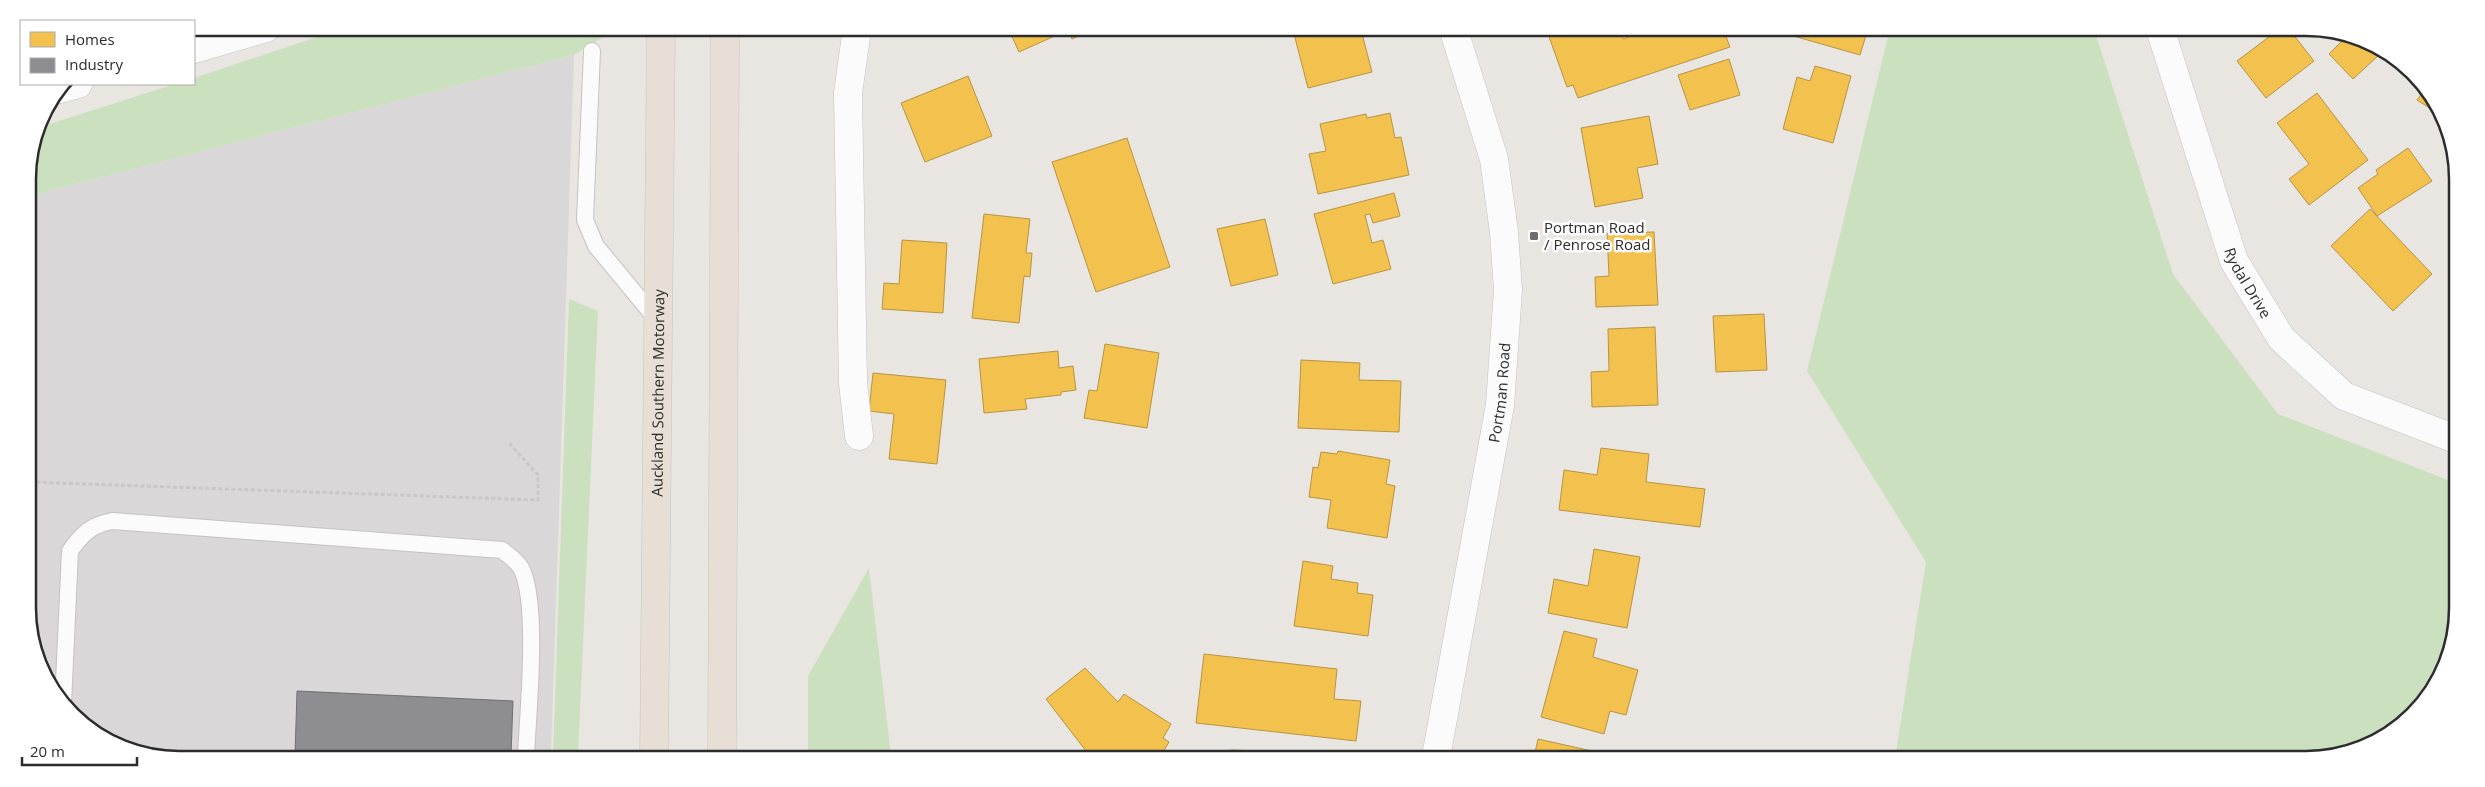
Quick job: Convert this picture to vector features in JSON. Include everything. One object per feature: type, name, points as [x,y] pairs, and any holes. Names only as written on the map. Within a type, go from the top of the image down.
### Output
[{"type":"highway","name":"Auckland Southern Motorway","points":[[654,751],[661,36]]},
{"type":"highway","points":[[722,751],[725,36]]},
{"type":"street","points":[[195,49],[239,36]]},
{"type":"street","points":[[856,36],[848,93],[853,383],[859,436]]},
{"type":"street","name":"Portman Road","points":[[1437,750],[1500,405],[1508,290],[1504,232],[1494,159],[1456,36]]},
{"type":"street","name":"Rydal Drive","points":[[2162,36],[2234,261],[2281,338],[2344,396],[2449,436]]},
{"type":"lane","points":[[592,51],[585,220],[596,246],[659,322]]},
{"type":"lane","points":[[64,691],[70,551],[83,533],[97,524],[112,521],[502,550],[520,567],[528,585],[531,632],[526,751]]},
{"type":"path","points":[[36,482],[538,500],[538,475],[509,442]]},
{"type":"shaded area","points":[[574,55],[551,751],[160,750],[124,740],[108,732],[85,715],[72,702],[60,687],[44,654],[37,627],[36,608],[37,195]]},
{"type":"green space","points":[[320,36],[604,36],[574,55],[37,195],[37,160],[47,125],[172,85],[195,85],[195,78]]},
{"type":"green space","points":[[1888,36],[2096,36],[2173,274],[2278,414],[2449,480],[2448,627],[2438,663],[2425,687],[2413,702],[2393,721],[2361,740],[2334,748],[2315,750],[1896,750],[1926,562],[1807,371]]},
{"type":"green space","points":[[569,299],[598,311],[578,751],[553,751]]},
{"type":"green space","points":[[869,568],[890,751],[808,751],[808,676]]},
{"type":"building: Homes","points":[[1012,36],[1055,36],[1019,52]]},
{"type":"building: Homes","points":[[1295,36],[1363,36],[1372,72],[1308,88]]},
{"type":"building: Homes","points":[[1549,36],[1622,36],[1623,39],[1631,36],[1726,36],[1730,47],[1578,98],[1573,85],[1567,87]]},
{"type":"building: Homes","points":[[1794,36],[1866,36],[1860,55]]},
{"type":"building: Homes","points":[[2270,36],[2294,36],[2314,61],[2266,98],[2237,61]]},
{"type":"building: Homes","points":[[2342,41],[2361,47],[2378,56],[2353,79],[2329,54]]},
{"type":"building: Homes","points":[[1729,59],[1740,95],[1690,110],[1678,75]]},
{"type":"building: Homes","points":[[1815,66],[1851,76],[1833,143],[1783,129],[1797,77],[1810,81]]},
{"type":"building: Homes","points":[[968,76],[992,136],[925,162],[901,103]]},
{"type":"building: Homes","points":[[2317,93],[2368,160],[2309,205],[2289,179],[2309,164],[2277,123]]},
{"type":"building: Homes","points":[[2421,95],[2429,108],[2417,100]]},
{"type":"building: Homes","points":[[1390,113],[1395,138],[1401,137],[1409,175],[1318,194],[1309,154],[1326,151],[1320,124],[1366,114],[1367,118]]},
{"type":"building: Homes","points":[[1649,116],[1658,164],[1637,168],[1643,198],[1595,207],[1581,128]]},
{"type":"building: Homes","points":[[1127,138],[1170,267],[1096,292],[1052,162]]},
{"type":"building: Homes","points":[[2408,148],[2432,181],[2377,216],[2358,188],[2378,174],[2376,170]]},
{"type":"building: Homes","points":[[1394,193],[1400,216],[1373,223],[1370,214],[1365,215],[1372,243],[1383,240],[1391,269],[1333,284],[1314,214]]},
{"type":"building: Homes","points":[[2370,209],[2432,274],[2393,311],[2331,246]]},
{"type":"building: Homes","points":[[984,214],[1030,219],[1026,253],[1032,253],[1030,277],[1024,276],[1019,323],[972,318]]},
{"type":"building: Homes","points":[[1265,219],[1278,275],[1231,286],[1217,229]]},
{"type":"building: Homes","points":[[1654,232],[1658,305],[1596,307],[1595,277],[1609,276],[1607,233]]},
{"type":"building: Homes","points":[[902,240],[947,243],[943,313],[882,309],[884,283],[899,284]]},
{"type":"building: Homes","points":[[1764,314],[1767,370],[1716,372],[1713,316]]},
{"type":"building: Homes","points":[[1655,327],[1658,405],[1592,407],[1591,372],[1609,371],[1608,329]]},
{"type":"building: Homes","points":[[1105,344],[1159,353],[1147,428],[1084,418],[1089,390],[1097,391]]},
{"type":"building: Homes","points":[[1058,351],[1059,368],[1073,366],[1076,390],[1061,392],[1061,395],[1025,399],[1027,409],[984,413],[979,359]]},
{"type":"building: Homes","points":[[1301,360],[1360,363],[1359,380],[1401,381],[1399,432],[1298,428]]},
{"type":"building: Homes","points":[[873,373],[946,380],[937,464],[889,459],[894,414],[869,411]]},
{"type":"building: Homes","points":[[1601,448],[1649,454],[1646,482],[1705,489],[1700,527],[1559,510],[1564,470],[1597,475]]},
{"type":"building: Homes","points":[[1338,451],[1390,460],[1386,484],[1395,486],[1387,538],[1327,528],[1331,500],[1309,497],[1313,467],[1318,468],[1321,452],[1337,454]]},
{"type":"building: Homes","points":[[1594,549],[1640,557],[1627,628],[1548,613],[1554,579],[1588,586]]},
{"type":"building: Homes","points":[[1303,561],[1333,566],[1331,579],[1358,583],[1357,593],[1373,595],[1368,636],[1294,626]]},
{"type":"building: Homes","points":[[1564,631],[1597,639],[1593,657],[1638,670],[1626,715],[1610,711],[1604,734],[1541,717]]},
{"type":"building: Homes","points":[[1204,654],[1337,669],[1334,699],[1361,701],[1356,741],[1196,723]]},
{"type":"building: Homes","points":[[1085,668],[1118,702],[1124,694],[1171,724],[1163,738],[1169,742],[1164,751],[1086,751],[1046,699]]},
{"type":"building: Homes","points":[[1538,739],[1589,750],[1535,750]]},
{"type":"building: Industry","points":[[297,691],[513,701],[511,751],[295,751]]},
{"type":"place","name":"Portman Road / Penrose Road","points":[[1534,236]]}]
